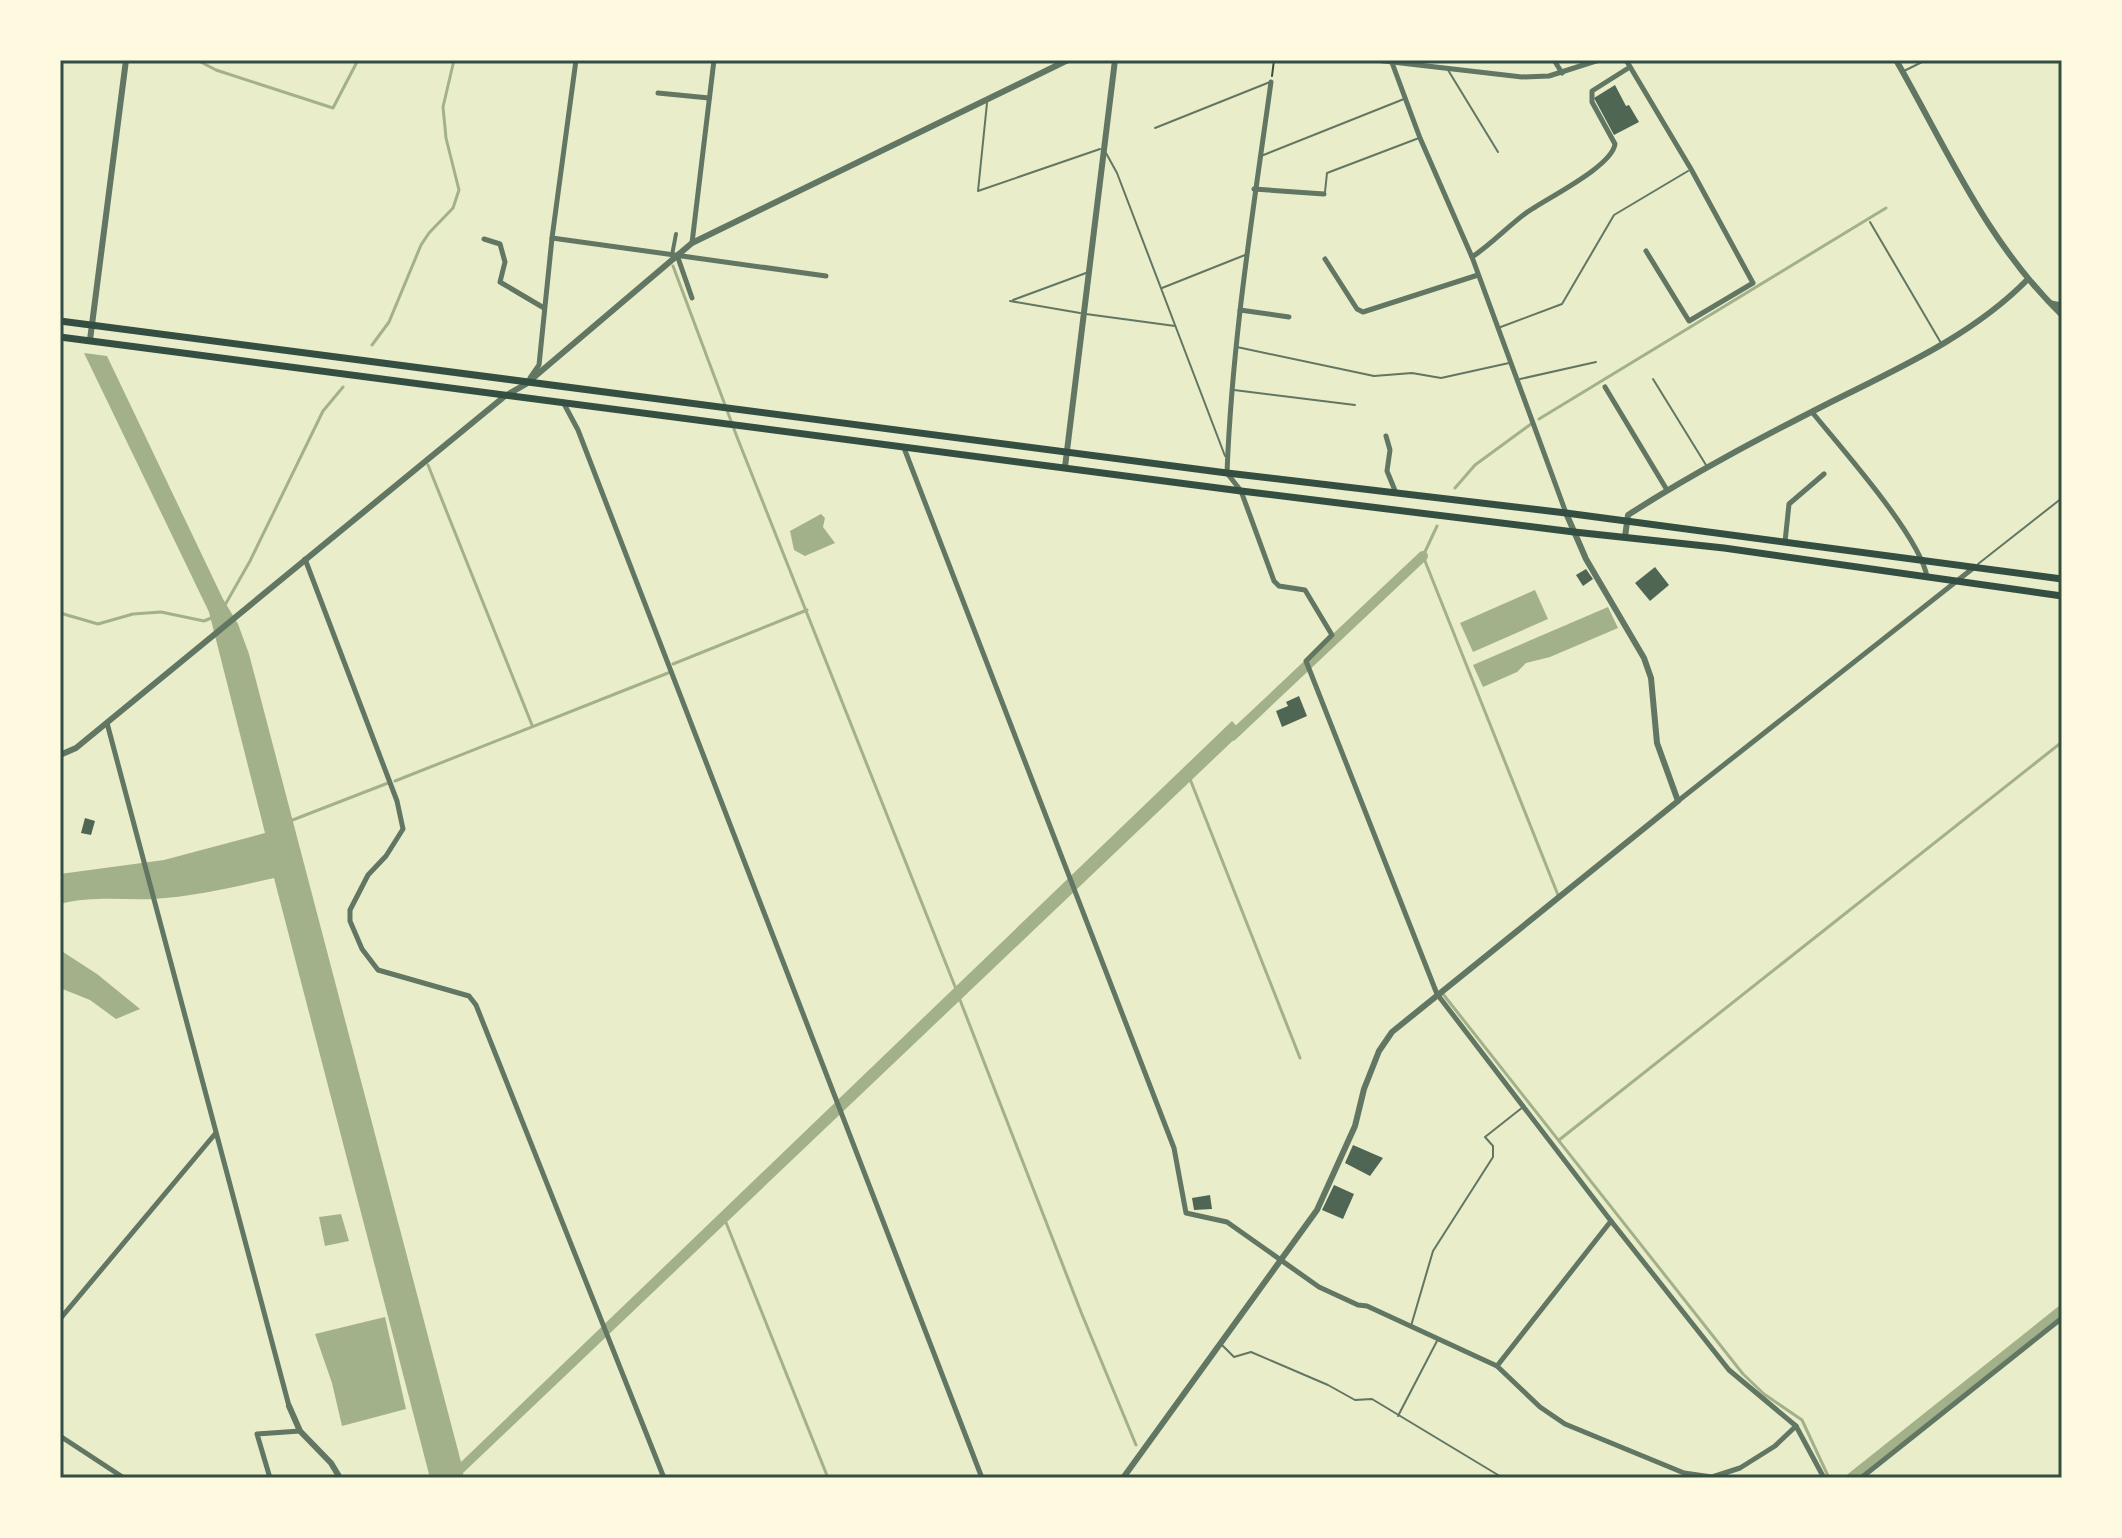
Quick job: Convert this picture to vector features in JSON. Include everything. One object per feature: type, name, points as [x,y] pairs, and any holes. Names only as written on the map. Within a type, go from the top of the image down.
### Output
[{"type":"main road","points":[[60,321],[526,384],[1566,513],[2062,579]]},
{"type":"main road","points":[[60,337],[1241,491],[1724,548],[2062,596]]},
{"type":"main road","points":[[287,367],[288,353]]},
{"type":"main road","points":[[1724,548],[1726,534]]},
{"type":"street","points":[[90,340],[126,60]]},
{"type":"street","points":[[526,384],[539,365],[576,60]]},
{"type":"street","points":[[692,243],[714,60]]},
{"type":"street","points":[[60,755],[76,748],[505,396],[526,384],[692,243],[1068,60]]},
{"type":"street","points":[[1065,467],[1115,60]]},
{"type":"street","points":[[1375,60],[1522,77],[1562,73],[1599,60]]},
{"type":"street","points":[[1554,60],[1562,73]]},
{"type":"street","points":[[1626,60],[1691,169],[1753,283],[1689,321],[1646,251]]},
{"type":"street","points":[[1896,60],[1973,201],[2027,280],[2062,315]]},
{"type":"street","points":[[1391,61],[1420,138],[1472,257],[1574,532],[1644,658],[1651,678],[1657,743],[1678,801]]},
{"type":"street","points":[[1472,257],[1491,245],[1526,213],[1569,188],[1612,154],[1615,144],[1592,102],[1592,91],[1630,67]]},
{"type":"street","points":[[1271,82],[1254,189],[1230,389],[1227,473],[1241,491],[1274,581],[1279,586],[1305,590],[1332,635],[1306,661],[1437,994],[1729,1370],[1796,1426],[1824,1478]]},
{"type":"street","points":[[658,93],[709,98]]},
{"type":"street","points":[[1254,189],[1324,194]]},
{"type":"street","points":[[676,234],[675,255],[692,298]]},
{"type":"street","points":[[552,238],[826,276]]},
{"type":"street","points":[[484,239],[500,244],[505,262],[500,282],[544,308]]},
{"type":"street","points":[[1325,259],[1355,306],[1363,312],[1478,275]]},
{"type":"street","points":[[1625,537],[1628,515],[1667,490],[1941,344],[2006,301],[2027,280]]},
{"type":"street","points":[[2050,303],[2062,305]]},
{"type":"street","points":[[1240,310],[1289,317]]},
{"type":"street","points":[[1605,387],[1667,490]]},
{"type":"street","points":[[563,402],[578,430],[982,1478]]},
{"type":"street","points":[[1812,412],[1908,535],[1925,562],[1927,577]]},
{"type":"street","points":[[1386,436],[1390,450],[1387,471],[1396,493]]},
{"type":"street","points":[[903,447],[1174,1148],[1186,1213],[1227,1222],[1319,1287],[1497,1366],[1540,1407],[1565,1424],[1684,1475],[1712,1477],[1740,1468],[1775,1446],[1796,1426]]},
{"type":"street","points":[[1785,542],[1789,504],[1824,474]]},
{"type":"street","points":[[305,559],[397,801],[403,829],[386,856],[368,875],[350,910],[350,921],[362,949],[378,970],[473,999],[664,1478]]},
{"type":"street","points":[[1123,1478],[1317,1210],[1355,1126],[1364,1089],[1379,1051],[1392,1032],[1972,569]]},
{"type":"street","points":[[107,723],[289,1406],[300,1431],[331,1463],[340,1478]]},
{"type":"street","points":[[121,804],[129,806]]},
{"type":"street","points":[[60,1319],[215,1133]]},
{"type":"street","points":[[1497,1366],[1611,1221]]},
{"type":"street","points":[[1861,1478],[2062,1318]]},
{"type":"street","points":[[270,1478],[257,1434],[300,1431]]},
{"type":"street","points":[[60,1436],[124,1478]]},
{"type":"lane","points":[[1902,72],[1926,60]]},
{"type":"lane","points":[[1447,69],[1498,152]]},
{"type":"lane","points":[[1155,128],[1271,82]]},
{"type":"lane","points":[[1261,156],[1405,98]]},
{"type":"lane","points":[[987,100],[978,191],[1105,150],[1117,173],[1221,442],[1227,473]]},
{"type":"lane","points":[[1324,194],[1327,173],[1420,138]]},
{"type":"lane","points":[[1497,329],[1562,304],[1614,215],[1691,169]]},
{"type":"lane","points":[[1870,222],[1941,344]]},
{"type":"lane","points":[[1161,288],[1246,254]]},
{"type":"lane","points":[[1091,272],[1010,301],[1176,326]]},
{"type":"lane","points":[[1236,347],[1374,376],[1412,373],[1441,378],[1510,363]]},
{"type":"lane","points":[[1519,380],[1596,362]]},
{"type":"lane","points":[[1653,379],[1707,466]]},
{"type":"lane","points":[[1230,389],[1355,405]]},
{"type":"lane","points":[[1972,569],[2062,498]]},
{"type":"lane","points":[[1411,1327],[1433,1251],[1493,1157],[1493,1146],[1485,1137],[1523,1107]]},
{"type":"lane","points":[[1398,1416],[1438,1340]]},
{"type":"lane","points":[[1221,1344],[1234,1357],[1251,1352],[1355,1400],[1372,1399],[1503,1478]]},
{"type":"path","points":[[1271,82],[1274,60]]},
{"type":"shaded area","points":[[84,353],[107,356],[223,599],[238,624],[249,654],[461,1462],[1232,721],[1242,732],[463,1473],[464,1478],[430,1478],[274,878],[183,896],[95,899],[60,904],[60,874],[164,860],[265,833],[209,612]]},
{"type":"shaded area","points":[[821,514],[825,518],[823,527],[835,543],[805,556],[794,550],[790,531]]},
{"type":"shaded area","points":[[1535,590],[1548,619],[1473,652],[1460,623]]},
{"type":"shaded area","points":[[1608,607],[1618,628],[1550,657],[1526,663],[1517,672],[1483,687],[1473,665]]},
{"type":"shaded area","points":[[60,950],[97,974],[140,1009],[116,1019],[90,1000],[60,988]]},
{"type":"shaded area","points":[[341,1214],[349,1241],[325,1246],[319,1217]]},
{"type":"shaded area","points":[[385,1317],[406,1409],[342,1426],[332,1383],[315,1334]]},
{"type":"building","points":[[1615,85],[1639,122],[1614,135],[1594,98]]},
{"type":"building","points":[[1655,567],[1669,585],[1650,601],[1635,583]]},
{"type":"building","points":[[1586,569],[1593,579],[1583,586],[1576,575]]},
{"type":"building","points":[[1299,696],[1307,716],[1282,727],[1276,711]]},
{"type":"building","points":[[85,818],[95,821],[91,835],[81,833]]},
{"type":"building","points":[[1353,1145],[1383,1158],[1370,1176],[1345,1163]]},
{"type":"building","points":[[1334,1185],[1354,1194],[1343,1219],[1322,1210]]},
{"type":"building","points":[[1210,1195],[1212,1209],[1194,1210],[1192,1198]]},
{"type":"waterway","points":[[197,60],[216,70],[333,108],[358,60]]},
{"type":"waterway","points":[[372,345],[389,322],[421,245],[453,208],[459,190],[446,138],[443,107],[454,60]]},
{"type":"waterway","points":[[1539,419],[1886,208]]},
{"type":"waterway","points":[[673,266],[737,437],[956,989]]},
{"type":"waterway","points":[[225,605],[250,561],[323,411],[343,387]]},
{"type":"waterway","points":[[1455,488],[1475,465],[1531,424]]},
{"type":"waterway","points":[[428,465],[532,725]]},
{"type":"waterway","points":[[1437,526],[1423,556],[1558,895]]},
{"type":"waterway","points":[[1232,736],[1423,556]]},
{"type":"waterway","points":[[673,664],[807,610]]},
{"type":"waterway","points":[[60,613],[98,624],[133,614],[161,612],[204,621],[211,618]]},
{"type":"waterway","points":[[395,781],[668,673]]},
{"type":"waterway","points":[[1559,1140],[2062,742]]},
{"type":"waterway","points":[[1190,779],[1300,1058]]},
{"type":"waterway","points":[[290,821],[388,783]]},
{"type":"waterway","points":[[1443,994],[1743,1374],[1764,1394],[1802,1420],[1829,1478]]},
{"type":"waterway","points":[[960,1000],[1136,1445]]},
{"type":"waterway","points":[[725,1220],[828,1478]]},
{"type":"waterway","points":[[1851,1478],[2062,1310]]}]
